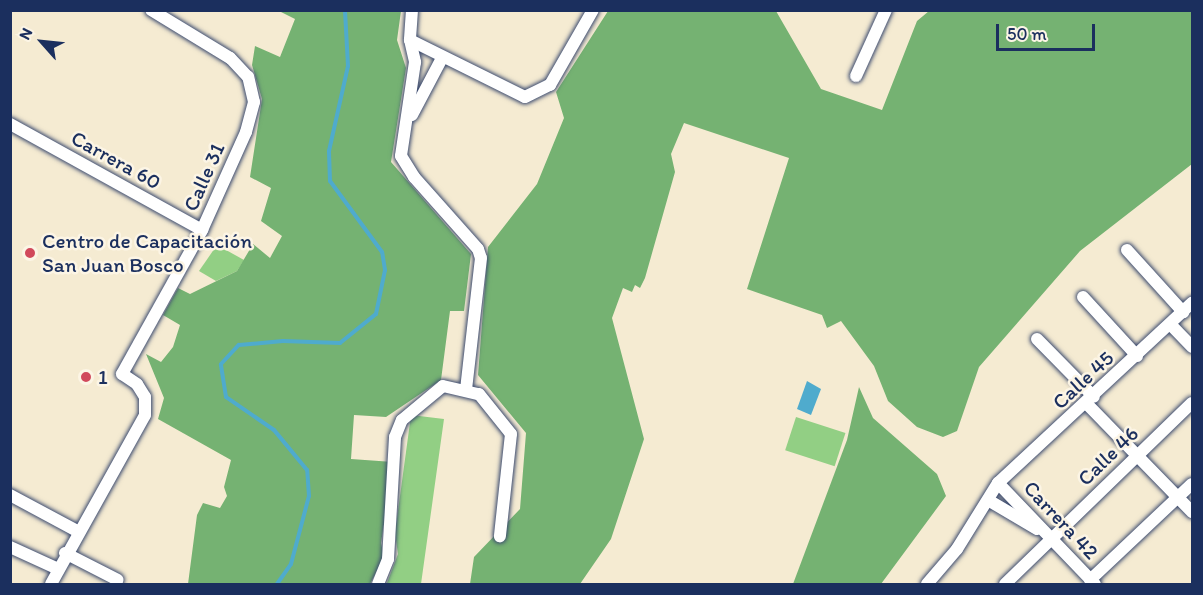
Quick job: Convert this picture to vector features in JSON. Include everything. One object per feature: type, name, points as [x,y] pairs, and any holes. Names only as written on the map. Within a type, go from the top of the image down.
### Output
[{"type":"street","name":"Calle 31","points":[[79,532],[145,415],[145,398],[137,384],[122,374],[202,230],[246,132],[254,102],[248,77],[230,58],[151,10]]},
{"type":"street","points":[[412,10],[410,40],[415,62],[408,124],[401,156],[414,177],[478,249],[481,258],[466,390]]},
{"type":"street","points":[[410,40],[442,58],[525,97],[539,93],[550,85],[593,10]]},
{"type":"street","points":[[856,76],[886,10]]},
{"type":"street","points":[[408,124],[442,58]]},
{"type":"street","name":"Carrera 60","points":[[10,124],[202,230]]},
{"type":"street","points":[[1127,250],[1183,312]]},
{"type":"street","points":[[1083,297],[1137,356]]},
{"type":"street","name":"Calle 45","points":[[927,585],[950,559],[998,483],[1090,401],[1192,303]]},
{"type":"street","points":[[1170,324],[1192,346]]},
{"type":"street","points":[[1037,339],[1136,455],[1192,512]]},
{"type":"street","points":[[378,585],[387,559],[395,437],[402,420],[442,386],[479,394],[512,434],[500,536]]},
{"type":"street","name":"Calle 46","points":[[1005,585],[1051,537],[1192,403]]},
{"type":"street","name":"Carrera 42","points":[[998,483],[1092,582]]},
{"type":"street","points":[[1092,582],[1192,484]]},
{"type":"street","points":[[10,495],[79,532],[65,553],[51,585]]},
{"type":"street","points":[[988,500],[1051,537]]},
{"type":"street","points":[[10,547],[58,570]]},
{"type":"street","points":[[65,553],[118,580]]},
{"type":"green space","points":[[279,11],[401,11],[397,40],[406,68],[391,162],[471,254],[464,311],[450,311],[441,380],[386,417],[354,415],[351,459],[393,462],[381,543],[384,557],[370,584],[188,584],[197,515],[203,503],[220,508],[227,496],[224,487],[231,460],[158,419],[164,398],[146,354],[161,362],[173,347],[180,325],[163,315],[178,288],[190,294],[237,271],[253,244],[270,258],[282,236],[261,221],[271,188],[250,177],[262,99],[252,65],[255,46],[280,57],[295,19]]},
{"type":"green space","points":[[608,11],[776,11],[821,89],[882,110],[917,21],[929,11],[1192,11],[1192,164],[1080,251],[979,367],[957,431],[943,437],[917,427],[888,401],[874,366],[841,321],[827,328],[822,315],[747,289],[789,158],[684,123],[671,154],[675,172],[645,278],[640,288],[635,285],[632,292],[623,288],[612,318],[644,439],[611,539],[580,584],[470,584],[474,557],[520,509],[526,433],[478,375],[488,247],[537,184],[564,118],[556,92]]},
{"type":"green space","points":[[217,245],[244,260],[237,271],[216,281],[199,271]]},
{"type":"green space","points":[[859,387],[873,418],[937,474],[946,496],[881,584],[793,584],[847,440]]},
{"type":"green space","points":[[411,415],[444,419],[421,584],[395,584],[387,583],[398,554],[395,533]]},
{"type":"green space","points":[[796,417],[845,433],[835,466],[785,450]]},
{"type":"water","points":[[807,381],[821,389],[811,415],[797,409]]},
{"type":"waterway","points":[[277,584],[291,564],[309,496],[307,470],[274,430],[226,397],[221,364],[239,345],[283,341],[340,343],[376,314],[385,270],[382,252],[330,181],[329,151],[348,66],[345,10]]},
{"type":"place","name":"Centro de Capacitación San Juan Bosco","points":[[30,253]]},
{"type":"place","name":"1","points":[[86,377]]}]
